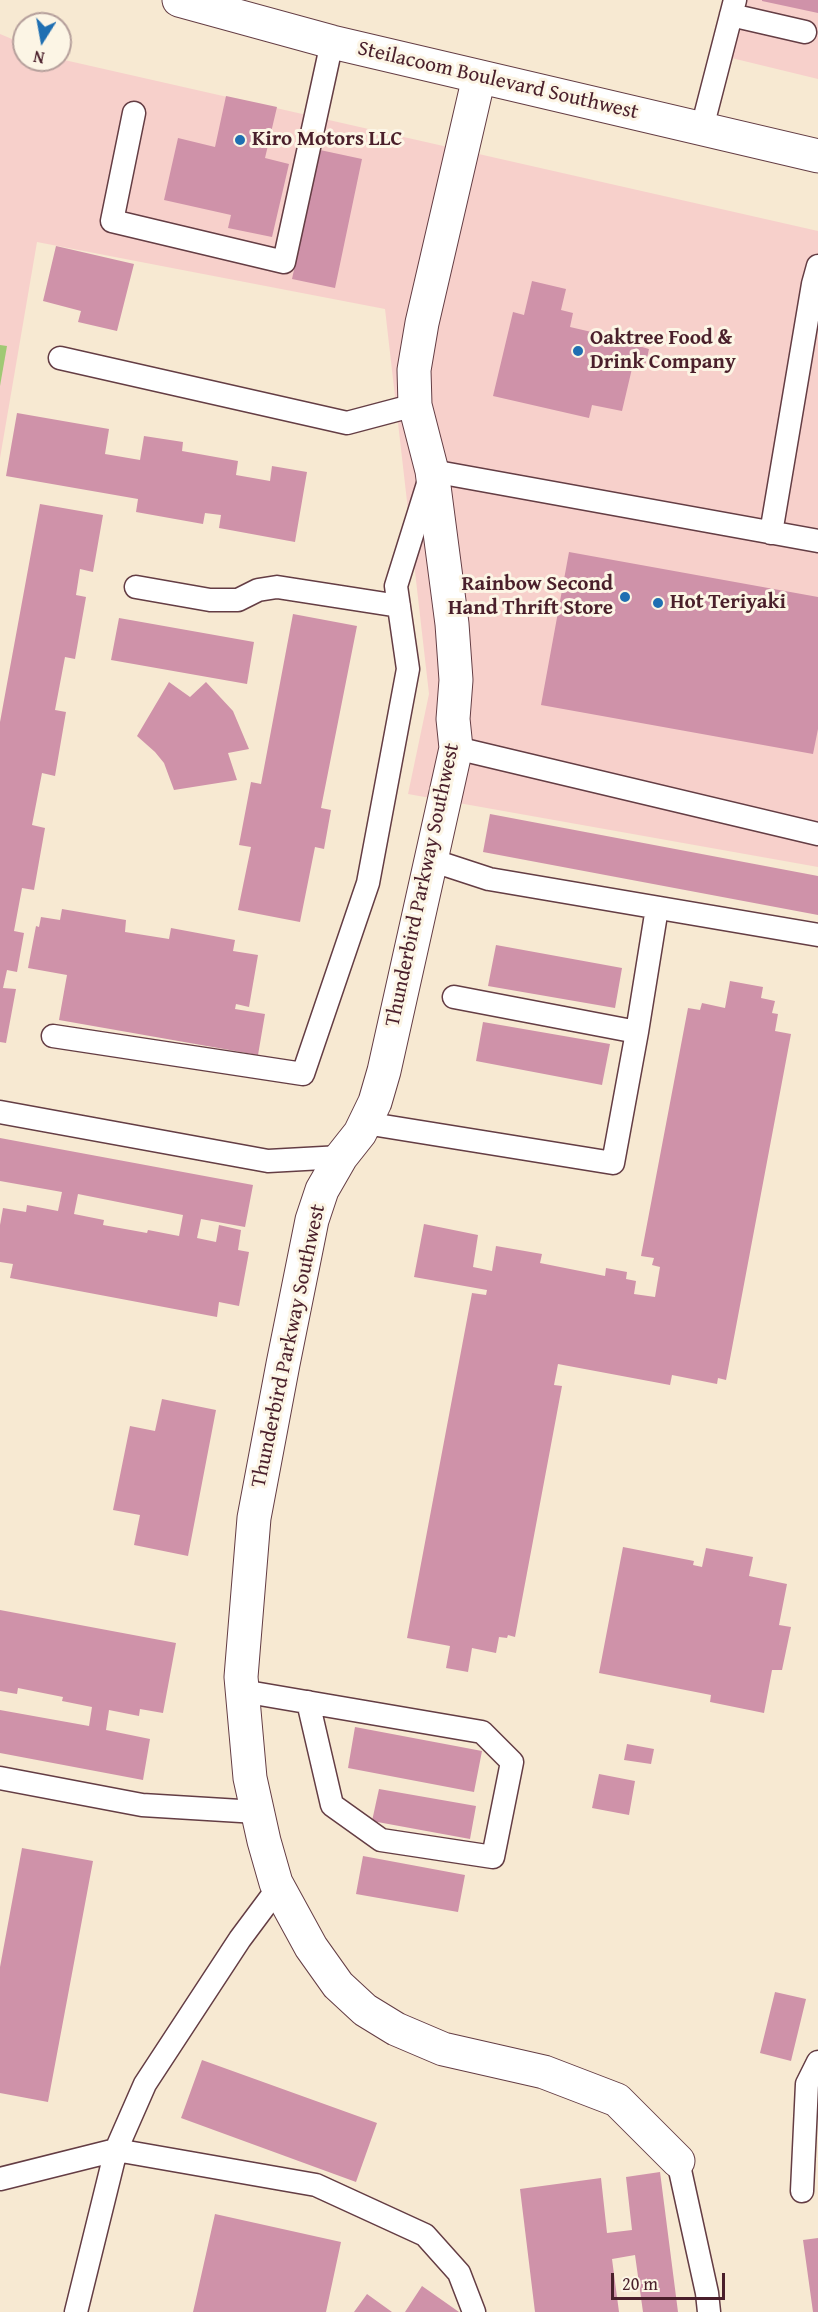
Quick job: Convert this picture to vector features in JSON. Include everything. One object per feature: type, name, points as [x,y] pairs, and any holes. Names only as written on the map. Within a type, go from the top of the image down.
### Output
[{"type":"street","name":"Steilacoom Boulevard Southwest","points":[[179,0],[332,42],[818,156]]},
{"type":"street","name":"Thunderbird Parkway Southwest","points":[[479,77],[422,323],[414,370],[415,405],[432,471],[452,624],[456,680],[453,719],[456,748],[384,1071],[375,1102],[360,1133],[341,1157],[322,1190],[312,1220],[254,1518],[241,1677],[250,1778],[278,1888],[311,1947],[338,1985],[365,2010],[396,2029],[443,2049],[544,2072],[617,2100],[678,2161]]},
{"type":"lane","points":[[702,128],[733,7],[805,32]]},
{"type":"lane","points":[[134,113],[112,221],[284,262],[332,42]]},
{"type":"lane","points":[[771,533],[813,284],[818,266]]},
{"type":"lane","points":[[60,358],[347,423],[415,405]]},
{"type":"lane","points":[[53,1036],[303,1074],[368,883],[408,669],[396,586],[432,471],[818,542]]},
{"type":"lane","points":[[136,587],[210,600],[238,600],[258,590],[277,587],[399,606]]},
{"type":"lane","points":[[456,748],[818,834]]},
{"type":"lane","points":[[431,860],[489,879],[818,936]]},
{"type":"lane","points":[[365,1123],[613,1163],[657,908]]},
{"type":"lane","points":[[454,997],[636,1032]]},
{"type":"lane","points":[[0,1112],[268,1161],[341,1157]]},
{"type":"lane","points":[[242,1691],[308,1702],[482,1732],[512,1762],[493,1857],[381,1840],[332,1804],[308,1702]]},
{"type":"lane","points":[[0,1778],[142,1805],[257,1812]]},
{"type":"lane","points":[[76,2312],[116,2150],[145,2084],[240,1939],[278,1888]]},
{"type":"lane","points":[[802,2191],[807,2084],[818,2062]]},
{"type":"lane","points":[[0,2179],[116,2150],[316,2185],[425,2235],[459,2273],[474,2312]]},
{"type":"lane","points":[[678,2161],[707,2293],[709,2312]]},
{"type":"shaded area","points":[[724,0],[818,0],[818,79],[711,53]]},
{"type":"shaded area","points":[[0,34],[12,39],[12,72],[72,72],[72,62],[818,231],[818,867],[408,794],[429,694],[385,309],[37,242],[0,458]]},
{"type":"green space","points":[[0,345],[7,346],[0,386]]},
{"type":"building","points":[[818,0],[818,13],[762,1]]},
{"type":"building","points":[[226,96],[277,107],[265,158],[289,164],[272,237],[228,228],[231,215],[164,200],[178,138],[215,147]]},
{"type":"building","points":[[320,150],[362,159],[335,288],[292,279]]},
{"type":"building","points":[[56,246],[134,264],[117,331],[78,322],[81,311],[43,301]]},
{"type":"building","points":[[532,281],[566,289],[561,310],[573,313],[570,327],[639,343],[639,346],[649,349],[646,363],[634,360],[622,411],[592,405],[589,418],[493,396],[513,312],[524,315]]},
{"type":"building","points":[[17,413],[109,429],[105,454],[140,460],[144,436],[183,442],[182,451],[238,461],[236,475],[270,481],[272,466],[307,472],[295,542],[219,528],[221,515],[205,513],[203,524],[136,512],[138,499],[6,476]]},
{"type":"building","points":[[40,504],[103,515],[93,572],[80,569],[76,595],[86,597],[75,659],[65,657],[55,710],[66,712],[55,776],[42,773],[32,825],[45,828],[34,890],[22,888],[14,931],[24,933],[17,972],[7,970],[3,988],[16,989],[6,1043],[0,1042],[0,722]]},
{"type":"building","points":[[569,552],[818,597],[818,729],[813,754],[541,705]]},
{"type":"building","points":[[293,614],[357,626],[321,808],[331,810],[324,849],[315,847],[300,922],[238,910],[251,847],[239,845],[251,782],[261,784]]},
{"type":"building","points":[[119,618],[254,642],[247,684],[111,660]]},
{"type":"building","points":[[169,682],[190,697],[206,682],[233,711],[249,749],[228,753],[237,780],[174,790],[164,763],[137,736]]},
{"type":"building","points":[[490,814],[818,876],[818,915],[483,852]]},
{"type":"building","points":[[62,909],[126,920],[125,932],[169,939],[171,928],[235,940],[233,951],[258,955],[249,1007],[236,1004],[235,1009],[265,1014],[258,1055],[59,1020],[67,975],[28,968],[36,926],[39,927],[41,917],[60,920]]},
{"type":"building","points":[[496,945],[622,968],[615,1008],[488,986]]},
{"type":"building","points":[[730,981],[763,987],[761,998],[775,1001],[772,1013],[778,1014],[775,1031],[791,1034],[726,1380],[718,1378],[717,1384],[672,1375],[670,1385],[558,1364],[554,1385],[562,1386],[515,1637],[508,1635],[507,1638],[499,1637],[496,1653],[472,1648],[468,1672],[446,1668],[450,1646],[407,1638],[472,1293],[486,1295],[487,1290],[414,1277],[424,1224],[478,1235],[473,1267],[492,1271],[496,1246],[542,1254],[540,1263],[605,1276],[606,1268],[627,1272],[626,1279],[636,1281],[634,1294],[655,1297],[660,1267],[652,1265],[654,1258],[641,1256],[688,1008],[700,1010],[702,1003],[725,1008]]},
{"type":"building","points":[[483,1022],[610,1044],[602,1085],[476,1061]]},
{"type":"building","points":[[0,1138],[253,1185],[245,1227],[201,1219],[197,1238],[216,1242],[219,1225],[241,1230],[238,1250],[249,1252],[239,1306],[219,1302],[217,1317],[10,1278],[13,1264],[0,1262],[0,1225],[3,1208],[26,1212],[27,1205],[58,1211],[62,1192],[0,1181]],"holes":[[[78,1194],[183,1215],[179,1236],[103,1225],[104,1220],[74,1214]]]},
{"type":"building","points":[[162,1399],[216,1410],[188,1556],[134,1545],[140,1515],[113,1510],[130,1426],[155,1431]]},
{"type":"building","points":[[623,1547],[694,1561],[693,1565],[702,1567],[706,1548],[753,1557],[749,1576],[787,1584],[779,1625],[791,1627],[782,1670],[772,1670],[764,1713],[710,1702],[711,1695],[599,1673]]},
{"type":"building","points":[[0,1610],[176,1643],[163,1713],[140,1709],[139,1716],[109,1710],[106,1730],[150,1739],[143,1780],[0,1753],[0,1710],[89,1726],[92,1707],[62,1701],[63,1697],[18,1688],[17,1694],[0,1691]]},
{"type":"building","points":[[355,1727],[482,1751],[474,1792],[348,1768]]},
{"type":"building","points":[[627,1744],[654,1749],[651,1764],[624,1760]]},
{"type":"building","points":[[599,1774],[635,1781],[629,1815],[592,1808]]},
{"type":"building","points":[[379,1789],[476,1806],[470,1839],[372,1821]]},
{"type":"building","points":[[22,1848],[93,1861],[48,2102],[0,2093],[0,1967]]},
{"type":"building","points":[[363,1856],[465,1875],[458,1912],[356,1894]]},
{"type":"building","points":[[775,1992],[806,1999],[791,2061],[760,2053]]},
{"type":"building","points":[[202,2060],[377,2123],[356,2182],[181,2118]]},
{"type":"building","points":[[660,2172],[678,2312],[643,2312],[635,2255],[612,2259],[619,2312],[535,2312],[520,2189],[601,2178],[607,2233],[632,2230],[626,2177]]},
{"type":"building","points":[[215,2214],[341,2242],[326,2312],[193,2312]]},
{"type":"building","points":[[818,2238],[818,2312],[813,2312],[803,2240]]},
{"type":"building","points":[[422,2286],[459,2312],[405,2312]]},
{"type":"building","points":[[367,2294],[392,2312],[354,2312]]},
{"type":"place","name":"Kiro Motors LLC","points":[[240,140]]},
{"type":"place","name":"Oaktree Food & Drink Company","points":[[578,351]]},
{"type":"place","name":"Rainbow Second Hand Thrift Store","points":[[625,597]]},
{"type":"place","name":"Hot Teriyaki","points":[[658,603]]}]
